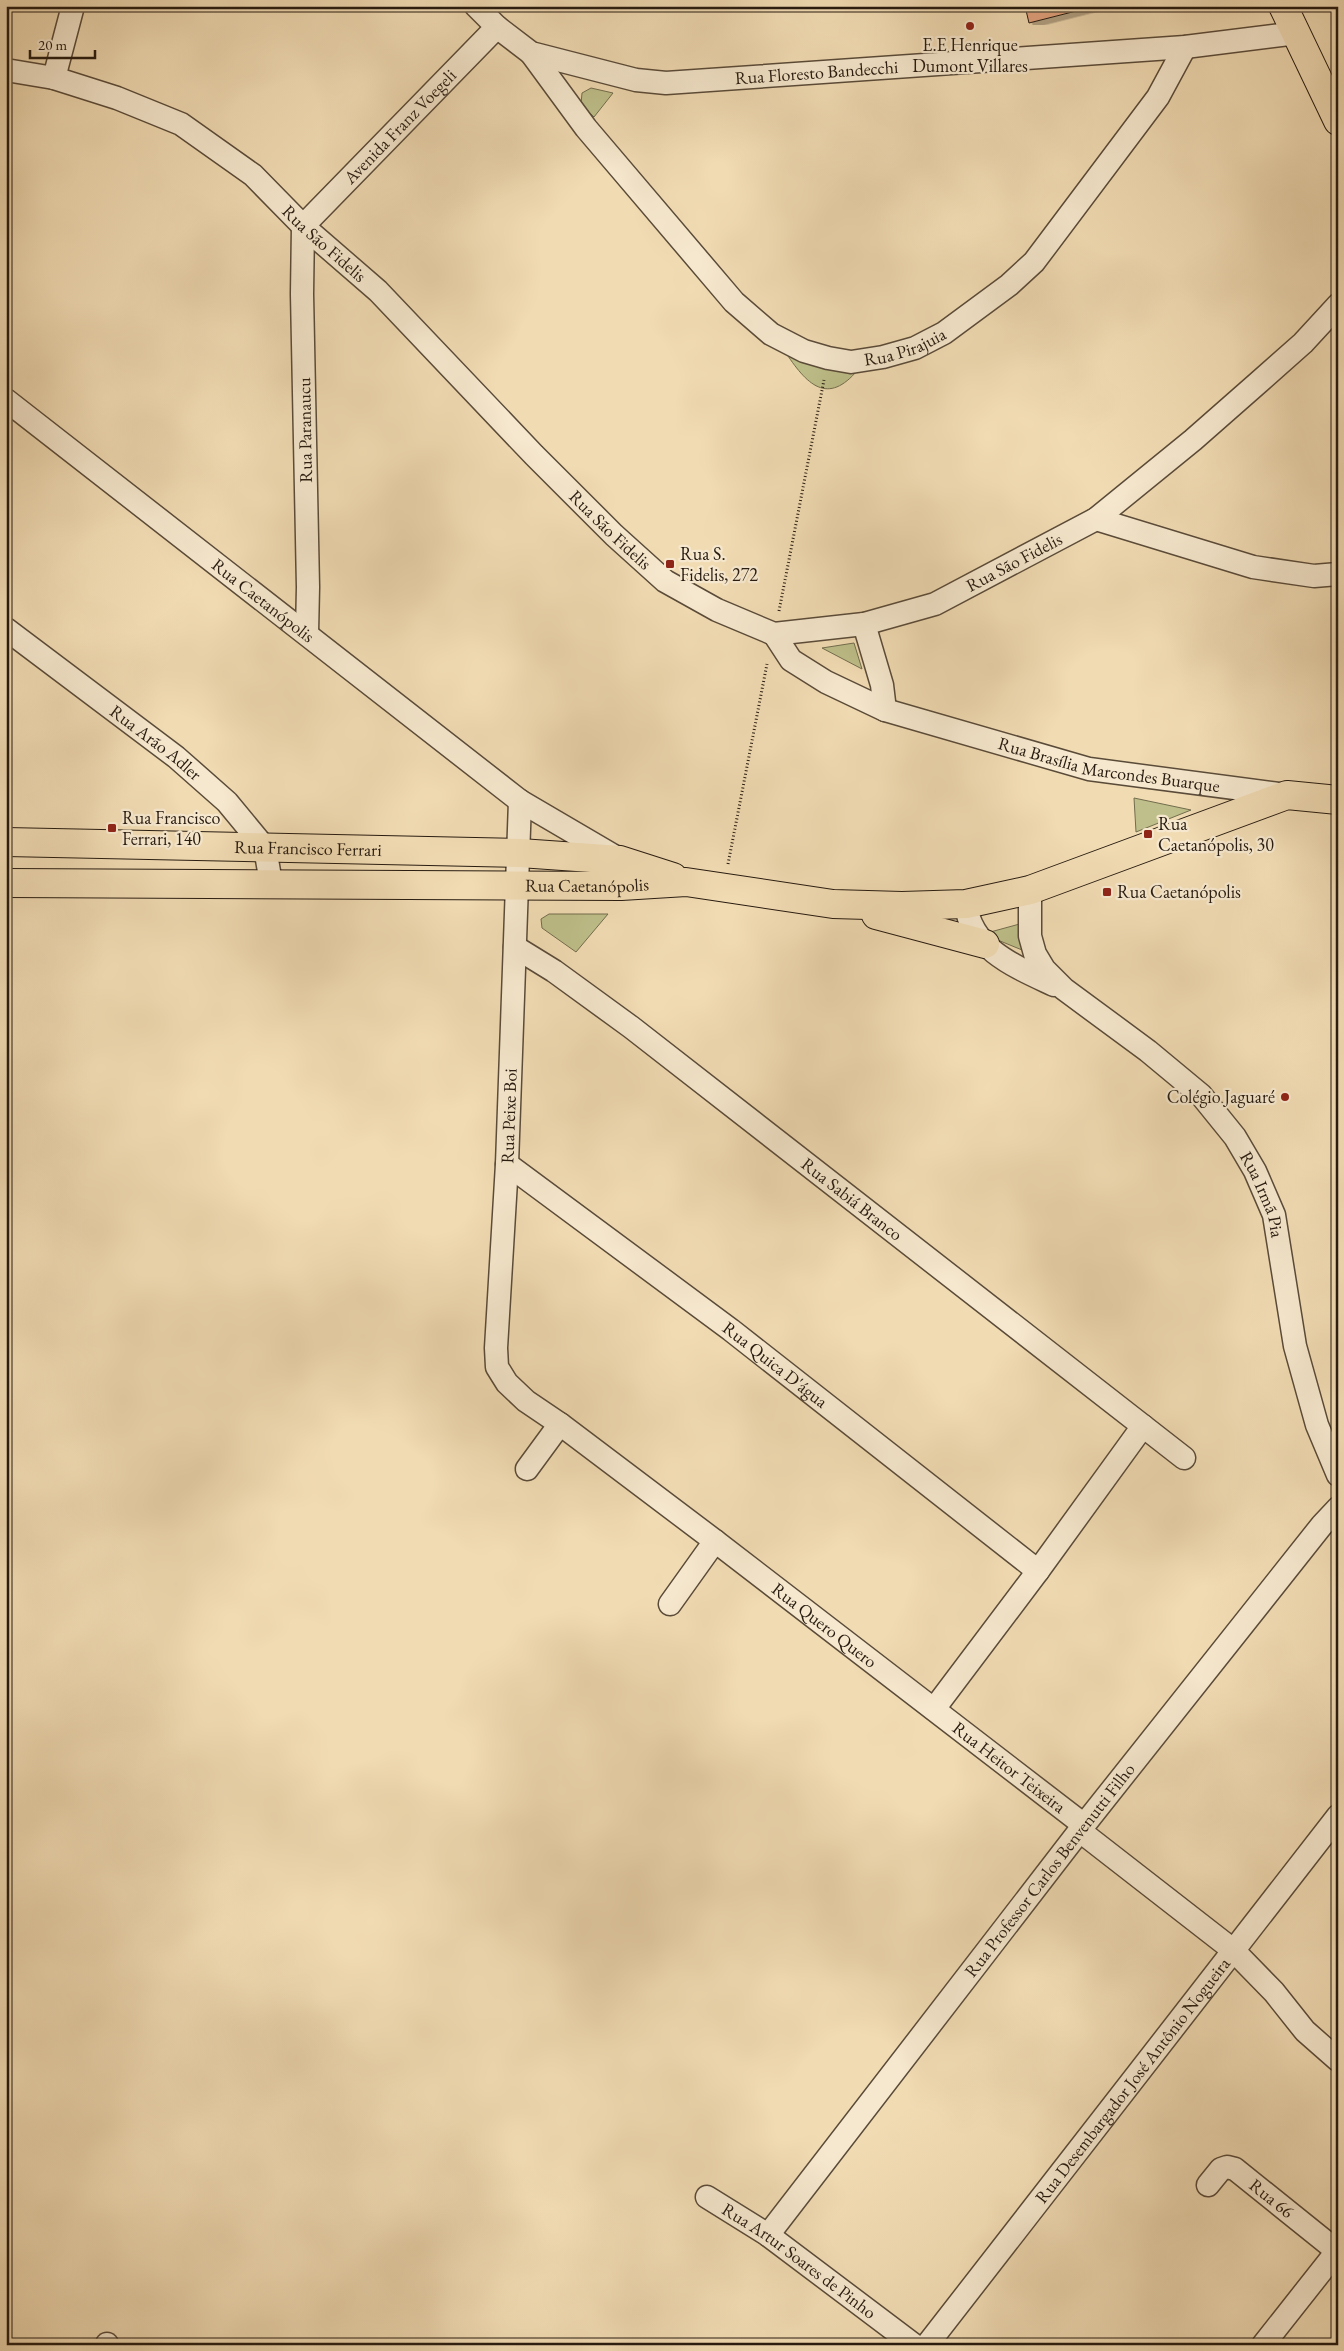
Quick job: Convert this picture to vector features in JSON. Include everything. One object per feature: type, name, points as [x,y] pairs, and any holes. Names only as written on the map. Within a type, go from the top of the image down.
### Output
[{"type":"main road","points":[[1284,6],[1338,121]]},
{"type":"main road","name":"Rua Brasília Marcondes Buarque","points":[[1287,795],[1338,800]]},
{"type":"main road","name":"Rua Caetanópolis","points":[[520,853],[620,860],[686,882],[833,904],[902,906],[966,904],[1030,890],[1287,795]]},
{"type":"main road","name":"Rua Francisco Ferrari","points":[[6,842],[520,853]]},
{"type":"main road","name":"Rua Caetanópolis","points":[[518,884],[622,886],[686,882]]},
{"type":"main road","name":"Rua Francisco Ferrari","points":[[6,883],[518,884]]},
{"type":"main road","points":[[833,904],[985,944]]},
{"type":"street","points":[[54,78],[73,6]]},
{"type":"street","name":"Rua Floresto Bandecchi","points":[[476,6],[498,27],[531,53],[636,80],[666,83],[1185,47],[1297,33]]},
{"type":"street","name":"Avenida Franz Voegeli","points":[[303,226],[498,27]]},
{"type":"street","name":"Rua Pirajuia","points":[[531,53],[586,128],[734,302],[771,334],[804,351],[851,362],[883,357],[915,348],[944,334],[1016,279],[1034,262],[1158,97],[1185,47]]},
{"type":"street","name":"Rua São Fidelis","points":[[6,70],[54,78],[117,98],[180,124],[253,175],[303,226],[378,291],[534,455],[614,535],[665,581],[718,610],[774,634],[864,624],[935,604],[1096,519],[1193,440],[1302,344],[1338,305]]},
{"type":"street","name":"Rua Paranaucu","points":[[303,226],[302,304],[308,588],[306,633]]},
{"type":"street","name":"Rua Caetanópolis","points":[[6,400],[520,801],[620,860]]},
{"type":"street","points":[[1096,519],[1253,567],[1314,576],[1338,574]]},
{"type":"street","points":[[864,624],[882,686],[885,710]]},
{"type":"street","name":"Rua Arão Adler","points":[[6,629],[176,757],[227,802],[265,848],[271,883]]},
{"type":"street","name":"Rua Brasília Marcondes Buarque","points":[[774,634],[791,660],[826,682],[885,710],[1089,769],[1287,795]]},
{"type":"street","name":"Rua Caetanópolis","points":[[518,884],[520,801]]},
{"type":"street","name":"Rua Peixe Boi","points":[[496,1348],[507,1164],[518,884]]},
{"type":"street","name":"Rua Irmã Pia","points":[[1030,890],[1030,936],[1035,954],[1044,969],[1064,989],[1148,1051],[1201,1096],[1235,1137],[1255,1171],[1274,1215],[1300,1363],[1317,1425],[1338,1475]]},
{"type":"street","name":"Rua Irmã Pia","points":[[966,904],[971,926],[985,944],[1019,968],[1064,989]]},
{"type":"street","name":"Rua Sabiá Branco","points":[[515,947],[554,971],[631,1028],[1184,1458]]},
{"type":"street","name":"Rua Quica D'água","points":[[507,1164],[731,1330],[1038,1571]]},
{"type":"street","name":"Rua Quero Quero","points":[[496,1348],[498,1367],[507,1383],[526,1401],[560,1424],[715,1541],[934,1709]]},
{"type":"street","points":[[526,1469],[560,1424]]},
{"type":"street","points":[[934,1709],[1038,1571],[1143,1426]]},
{"type":"street","name":"Rua Professor Carlos Benvenutti Filho","points":[[768,2235],[1082,1828],[1322,1525],[1338,1508]]},
{"type":"street","points":[[670,1604],[715,1541]]},
{"type":"street","name":"Rua Heitor Teixeira","points":[[934,1709],[1233,1950],[1274,1992],[1305,2031],[1338,2060]]},
{"type":"street","name":"Rua Desembargador José Antônio Nogueira","points":[[927,2345],[1338,1816]]},
{"type":"street","name":"Rua 66","points":[[1208,2186],[1221,2169],[1227,2166],[1235,2169],[1337,2250]]},
{"type":"street","name":"Rua Artur Soares de Pinho","points":[[707,2197],[768,2235],[914,2345]]},
{"type":"street","points":[[1263,2345],[1337,2250]]},
{"type":"green space","points":[[591,88],[613,93],[594,117],[581,104],[582,93]]},
{"type":"green space","points":[[786,353],[861,366],[839,386],[830,389],[821,388],[803,375]]},
{"type":"green space","points":[[854,643],[862,669],[822,648]]},
{"type":"green space","points":[[1134,798],[1191,810],[1136,832]]},
{"type":"green space","points":[[549,914],[608,914],[576,952],[542,928],[541,919]]},
{"type":"green space","points":[[1027,922],[1027,952],[983,934]]},
{"type":"building","points":[[1025,6],[1096,6],[1029,23]]},
{"type":"place","name":"E.E Henrique Dumont Villares","points":[[970,26]]},
{"type":"place","name":"Rua S. Fidelis, 272","points":[[670,564]]},
{"type":"place","name":"Rua Francisco Ferrari, 140","points":[[112,828]]},
{"type":"place","name":"Rua Caetanópolis, 30","points":[[1148,834]]},
{"type":"place","name":"Rua Caetanópolis","points":[[1107,892]]},
{"type":"place","name":"Colégio Jaguaré","points":[[1285,1097]]}]
